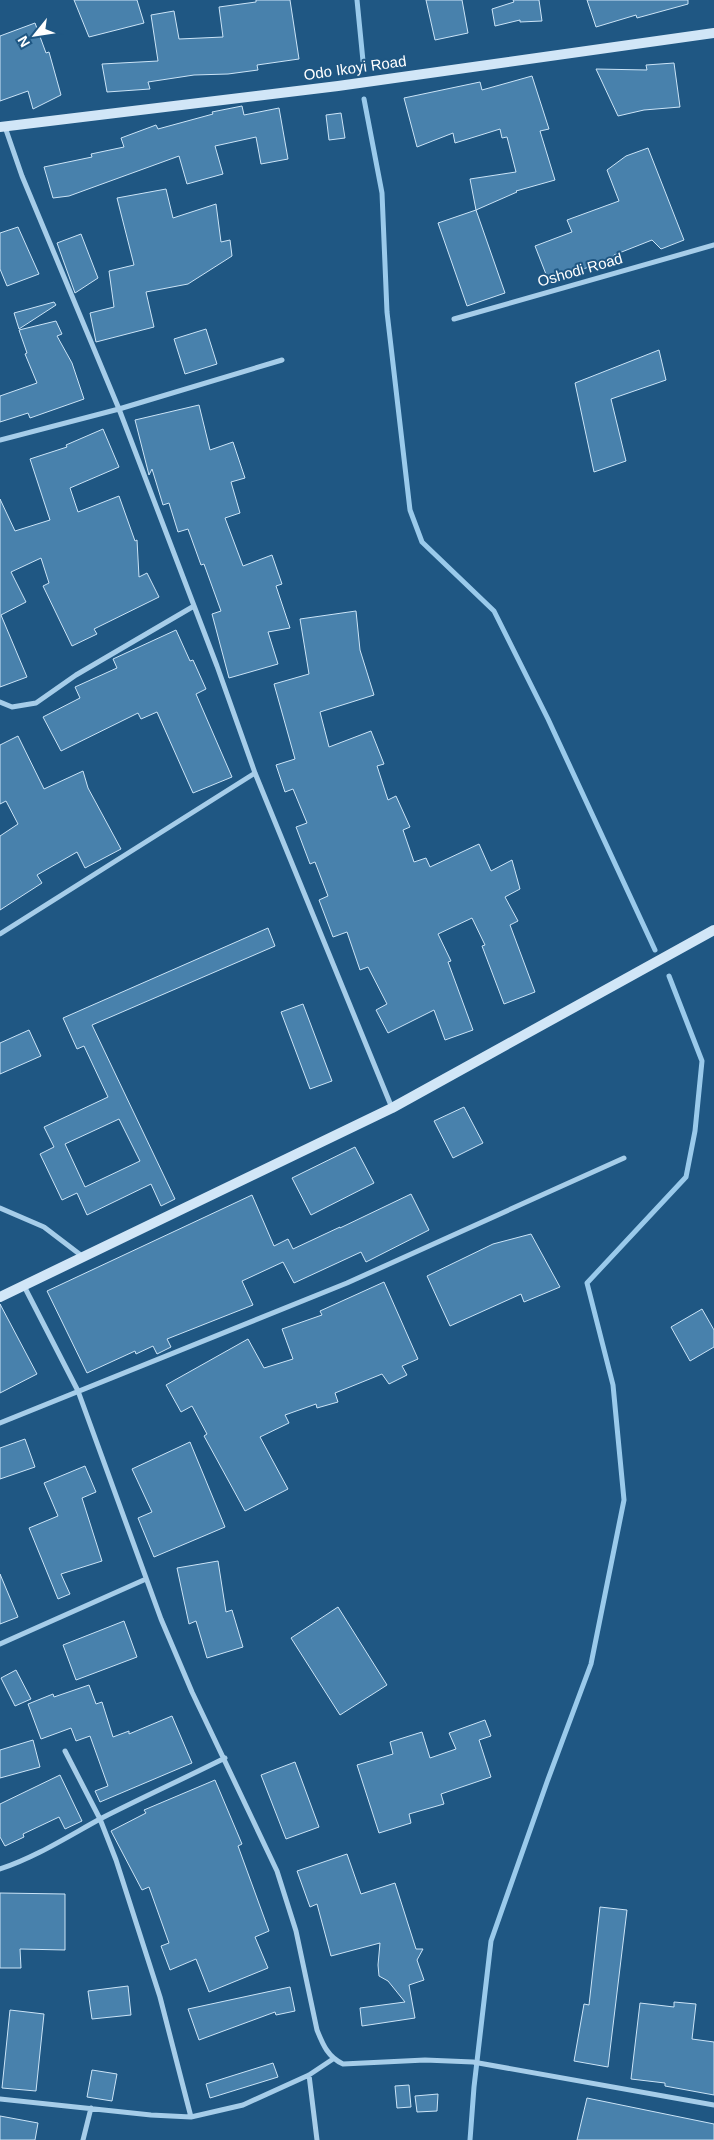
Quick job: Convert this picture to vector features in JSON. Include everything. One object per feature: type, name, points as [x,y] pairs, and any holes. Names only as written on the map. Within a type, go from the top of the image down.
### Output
[{"type":"street","name":"Odo Ikoyi Road","points":[[2,127],[338,86],[714,33]]},
{"type":"street","points":[[2,127],[119,409],[255,773],[392,1108]]},
{"type":"street","name":"Oshodi Road","points":[[454,319],[714,245]]},
{"type":"street","points":[[0,440],[119,409],[282,360]]},
{"type":"street","points":[[0,702],[12,708],[36,703],[76,675],[194,606]]},
{"type":"street","points":[[0,934],[255,773]]},
{"type":"street","points":[[0,1297],[392,1108],[714,930]]},
{"type":"street","points":[[0,1423],[347,1282],[624,1158]]},
{"type":"street","points":[[0,1208],[44,1227],[83,1256]]},
{"type":"street","points":[[23,1285],[78,1391],[161,1619],[192,1692],[277,1871],[296,1931],[317,2030],[323,2045],[333,2059],[343,2064],[425,2060],[473,2062],[714,2105]]},
{"type":"street","points":[[0,1644],[146,1579]]},
{"type":"street","points":[[65,1751],[100,1819],[140,1932],[160,1997],[191,2116]]},
{"type":"street","points":[[0,1869],[18,1863],[57,1844],[100,1819],[225,1758]]},
{"type":"street","points":[[0,2099],[191,2116],[243,2105],[309,2075],[333,2059]]},
{"type":"street","points":[[309,2075],[317,2140]]},
{"type":"street","points":[[83,2140],[91,2108]]},
{"type":"building","points":[[74,0],[137,0],[144,23],[89,37]]},
{"type":"building","points":[[256,0],[290,0],[299,59],[257,65],[258,70],[228,74],[194,75],[148,82],[150,89],[107,92],[102,64],[158,61],[151,15],[174,11],[179,39],[223,37],[219,7],[256,2]]},
{"type":"building","points":[[426,0],[462,0],[468,33],[435,40]]},
{"type":"building","points":[[513,0],[539,0],[542,21],[520,22],[520,20],[495,26],[492,9],[514,2]]},
{"type":"building","points":[[587,0],[688,0],[688,4],[637,18],[636,15],[596,27]]},
{"type":"building","points":[[35,23],[46,53],[49,52],[61,95],[33,109],[28,91],[0,101],[0,36]]},
{"type":"building","points":[[674,63],[680,107],[644,110],[618,116],[596,69],[647,70],[646,65]]},
{"type":"building","points":[[532,76],[549,129],[540,131],[555,180],[516,191],[476,210],[470,179],[516,172],[507,137],[502,138],[500,129],[455,143],[453,133],[417,147],[404,98],[480,82],[482,90]]},
{"type":"building","points":[[242,106],[244,115],[279,108],[288,159],[261,164],[256,137],[215,146],[223,174],[187,184],[179,156],[69,196],[53,198],[44,167],[92,157],[91,154],[124,147],[121,138],[156,125],[158,129],[213,114],[212,112]]},
{"type":"building","points":[[341,113],[345,138],[329,140],[326,115]]},
{"type":"building","points":[[648,148],[684,240],[661,249],[652,240],[614,255],[615,257],[549,282],[535,246],[572,232],[567,220],[619,201],[607,170],[626,156]]},
{"type":"building","points":[[166,189],[173,218],[216,204],[221,242],[230,240],[232,256],[188,284],[146,292],[154,327],[96,342],[90,313],[114,307],[109,271],[134,265],[117,198]]},
{"type":"building","points":[[476,210],[505,293],[467,306],[438,223]]},
{"type":"building","points":[[18,227],[39,274],[7,286],[0,269],[0,233]]},
{"type":"building","points":[[81,234],[98,278],[75,293],[57,243]]},
{"type":"building","points":[[54,302],[56,305],[19,329],[14,313]]},
{"type":"building","points":[[56,321],[62,334],[57,336],[72,363],[84,399],[30,418],[28,413],[0,422],[0,396],[37,383],[25,354],[27,353],[19,330]]},
{"type":"building","points":[[206,329],[217,364],[185,374],[174,339]]},
{"type":"building","points":[[659,350],[666,380],[611,399],[626,461],[594,472],[575,383]]},
{"type":"building","points":[[199,405],[210,450],[233,442],[245,478],[231,482],[240,513],[225,518],[243,566],[272,555],[282,584],[276,586],[290,628],[268,632],[278,664],[229,678],[212,614],[221,611],[204,564],[201,565],[188,529],[178,532],[169,503],[163,505],[152,469],[149,475],[135,420]]},
{"type":"building","points":[[103,429],[119,467],[70,488],[78,512],[119,496],[135,541],[137,540],[139,577],[147,573],[159,597],[94,629],[97,634],[72,646],[43,586],[49,583],[41,558],[11,572],[26,602],[1,615],[27,677],[0,687],[0,499],[15,531],[50,520],[30,459],[67,447],[66,445]]},
{"type":"building","points":[[356,611],[360,650],[374,695],[320,712],[329,747],[371,731],[384,764],[377,766],[388,800],[396,796],[410,827],[403,830],[414,862],[426,858],[430,867],[479,844],[491,871],[512,860],[520,889],[505,897],[518,921],[510,925],[535,992],[504,1004],[482,946],[485,945],[472,918],[438,934],[451,961],[448,962],[473,1030],[445,1040],[434,1010],[388,1033],[376,1010],[387,1004],[368,967],[360,970],[347,932],[333,937],[319,900],[328,896],[315,862],[310,864],[296,827],[307,823],[293,789],[285,792],[276,765],[295,759],[274,684],[309,674],[300,619]]},
{"type":"building","points":[[176,630],[190,661],[193,660],[206,689],[196,694],[232,777],[193,793],[157,712],[141,719],[138,713],[61,751],[43,717],[80,698],[75,687],[117,668],[113,659]]},
{"type":"building","points":[[18,736],[44,789],[83,771],[88,788],[121,849],[85,868],[77,852],[37,875],[42,883],[0,910],[0,836],[18,824],[6,801],[0,804],[0,745]]},
{"type":"building","points":[[268,928],[275,946],[92,1025],[175,1199],[161,1206],[151,1184],[87,1215],[77,1193],[62,1200],[40,1154],[54,1147],[44,1127],[108,1097],[84,1046],[77,1049],[63,1018]],"holes":[[[119,1119],[140,1161],[85,1187],[65,1144]]]},
{"type":"building","points":[[303,1004],[332,1081],[310,1089],[281,1012]]},
{"type":"building","points":[[29,1030],[41,1056],[0,1074],[0,1043]]},
{"type":"building","points":[[464,1107],[483,1143],[453,1158],[434,1121]]},
{"type":"building","points":[[355,1147],[374,1183],[311,1215],[292,1178]]},
{"type":"building","points":[[411,1194],[429,1230],[366,1262],[361,1252],[294,1283],[283,1262],[242,1281],[253,1305],[167,1339],[171,1347],[157,1354],[153,1346],[136,1354],[135,1351],[87,1373],[47,1291],[252,1195],[274,1246],[288,1239],[293,1249]]},
{"type":"building","points":[[531,1234],[560,1287],[524,1302],[521,1294],[450,1326],[427,1276],[493,1244]]},
{"type":"building","points":[[384,1282],[418,1359],[402,1366],[407,1375],[389,1384],[382,1374],[335,1393],[338,1402],[317,1408],[316,1404],[285,1415],[289,1423],[260,1437],[288,1489],[245,1511],[204,1436],[207,1434],[192,1406],[181,1412],[166,1385],[248,1339],[264,1368],[293,1359],[282,1329],[322,1315],[320,1311]]},
{"type":"building","points":[[0,1304],[37,1374],[0,1393]]},
{"type":"building","points":[[702,1309],[714,1330],[714,1347],[690,1361],[671,1327]]},
{"type":"building","points":[[25,1439],[35,1467],[0,1479],[0,1448]]},
{"type":"building","points":[[190,1442],[225,1527],[154,1557],[138,1518],[152,1512],[132,1469]]},
{"type":"building","points":[[85,1466],[96,1492],[82,1498],[102,1561],[61,1574],[70,1594],[58,1599],[29,1528],[58,1516],[44,1483]]},
{"type":"building","points":[[218,1561],[226,1612],[232,1610],[243,1647],[207,1658],[196,1621],[189,1624],[177,1568]]},
{"type":"building","points":[[0,1574],[18,1617],[0,1624]]},
{"type":"building","points":[[338,1607],[387,1685],[340,1715],[291,1638]]},
{"type":"building","points":[[124,1621],[137,1657],[76,1680],[63,1645]]},
{"type":"building","points":[[16,1670],[31,1699],[15,1706],[1,1678]]},
{"type":"building","points":[[89,1685],[96,1704],[102,1702],[113,1737],[129,1731],[129,1734],[172,1716],[192,1763],[100,1802],[95,1791],[108,1786],[90,1736],[76,1741],[71,1728],[41,1739],[28,1704],[53,1694],[54,1697]]},
{"type":"building","points":[[485,1720],[491,1736],[479,1740],[491,1777],[441,1794],[444,1804],[409,1814],[411,1823],[379,1833],[357,1765],[393,1754],[390,1742],[422,1732],[430,1758],[456,1749],[449,1733]]},
{"type":"building","points":[[33,1740],[40,1767],[0,1778],[0,1750]]},
{"type":"building","points":[[295,1762],[319,1827],[286,1839],[261,1775]]},
{"type":"building","points":[[60,1775],[82,1821],[65,1829],[59,1817],[23,1834],[24,1837],[5,1846],[0,1837],[0,1804]]},
{"type":"building","points":[[215,1780],[242,1844],[238,1846],[269,1931],[255,1937],[268,1968],[209,1992],[196,1959],[170,1970],[161,1946],[169,1943],[149,1887],[142,1890],[111,1831],[146,1813],[144,1810]]},
{"type":"building","points":[[347,1854],[361,1894],[395,1883],[416,1949],[423,1949],[417,1960],[424,1980],[409,1985],[415,2018],[362,2026],[360,2008],[405,2002],[388,1981],[379,1976],[380,1943],[331,1956],[317,1904],[310,1907],[297,1871]]},
{"type":"building","points":[[0,1893],[65,1894],[65,1950],[20,1949],[21,1968],[0,1968]]},
{"type":"building","points":[[600,1907],[627,1910],[608,2067],[574,2061],[584,2004],[589,2005]]},
{"type":"building","points":[[128,1986],[131,2015],[92,2019],[88,1991]]},
{"type":"building","points":[[290,1987],[295,2011],[276,2015],[275,2012],[199,2040],[188,2009]]},
{"type":"building","points":[[674,2002],[696,2004],[692,2039],[714,2042],[714,2095],[665,2086],[665,2083],[631,2079],[640,2003],[674,2007]]},
{"type":"building","points":[[10,2010],[44,2014],[36,2091],[2,2088]]},
{"type":"building","points":[[273,2063],[278,2077],[210,2098],[206,2084]]},
{"type":"building","points":[[92,2070],[117,2074],[112,2101],[87,2097]]},
{"type":"building","points":[[409,2085],[411,2107],[397,2108],[395,2086]]},
{"type":"building","points":[[438,2094],[437,2111],[417,2112],[415,2096]]},
{"type":"building","points":[[587,2098],[714,2124],[714,2140],[577,2140]]},
{"type":"building","points":[[0,2116],[38,2123],[35,2140],[0,2140]]},
{"type":"waterway","points":[[357,0],[363,61]]},
{"type":"waterway","points":[[364,99],[382,193],[387,312],[410,510],[422,542],[494,611],[548,719],[655,950]]},
{"type":"waterway","points":[[470,2140],[474,2087],[491,1941],[591,1664],[624,1500],[613,1385],[587,1283],[686,1177],[695,1131],[702,1061],[669,976]]}]
